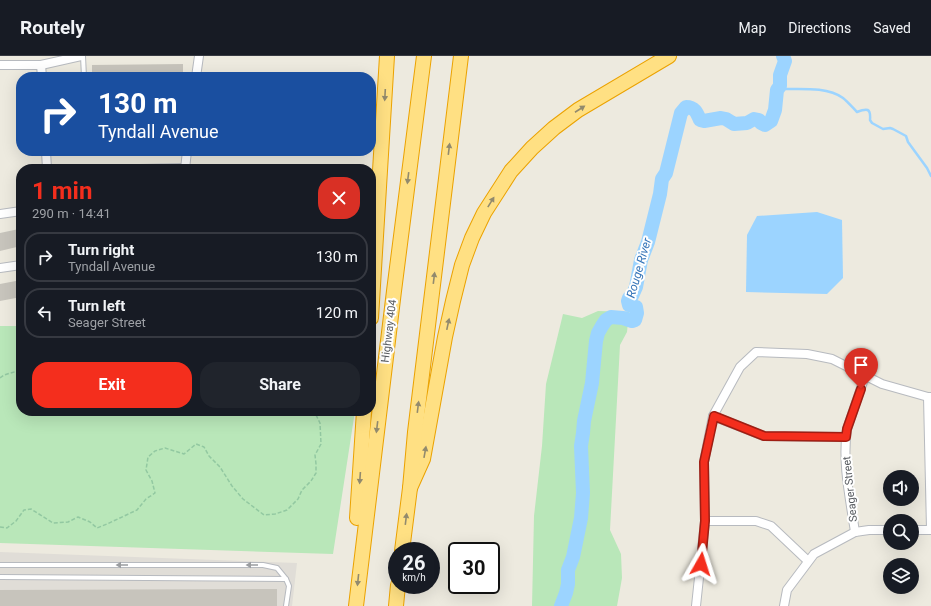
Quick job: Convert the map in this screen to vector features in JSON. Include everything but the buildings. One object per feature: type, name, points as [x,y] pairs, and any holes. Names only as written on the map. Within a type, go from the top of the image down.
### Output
[{"type":"highway","points":[[376,236],[387,56]]},
{"type":"highway","name":"Highway 404","points":[[356,606],[361,555],[424,56]]},
{"type":"highway","points":[[403,542],[415,432],[461,56]]},
{"type":"highway","points":[[410,488],[423,459],[445,337],[462,265],[472,238],[484,214],[511,172],[532,148],[554,128],[578,110],[669,56]]},
{"type":"highway","points":[[361,555],[357,545],[356,529],[364,416]]},
{"type":"highway","points":[[396,606],[397,594]]},
{"type":"street","points":[[0,65],[41,65],[82,56]]},
{"type":"street","points":[[197,72],[199,56]]},
{"type":"street","points":[[41,65],[42,72]]},
{"type":"street","points":[[0,214],[16,212]]},
{"type":"street","points":[[0,268],[16,266]]},
{"type":"street","points":[[696,606],[705,521],[704,462],[714,416],[740,367],[756,352],[807,354],[832,359],[882,384],[930,397],[931,529],[919,530]]},
{"type":"street","name":"Seager Street","points":[[855,532],[846,475],[846,437],[847,429],[865,376]]},
{"type":"street","points":[[714,416],[764,436],[846,437]]},
{"type":"street","points":[[705,521],[756,521],[771,526],[808,561]]},
{"type":"street","points":[[784,606],[787,590],[814,554],[855,532],[883,530]]},
{"type":"lane","points":[[82,56],[84,72]]},
{"type":"lane","points":[[0,565],[263,565],[277,568],[286,579],[289,586],[286,606]]},
{"type":"lane","points":[[0,577],[286,579]]},
{"type":"path","points":[[0,378],[4,375],[16,371]]},
{"type":"path","points":[[0,527],[7,528],[16,521],[24,510],[31,509],[53,523],[68,522],[78,517],[90,522],[97,528],[107,524],[137,510],[146,499],[155,493],[152,481],[146,470],[148,457],[155,451],[165,448],[184,454],[196,444],[204,447],[209,456],[220,467],[232,486],[243,499],[264,515],[275,514],[287,510],[298,499],[302,490],[316,474],[315,455],[321,444],[320,423],[316,416]]},
{"type":"shaded area","points":[[0,552],[297,563],[292,606],[0,606]]},
{"type":"green space","points":[[598,311],[629,312],[627,332],[620,345],[610,530],[621,554],[622,578],[617,606],[532,606],[534,516],[542,446],[546,384],[563,314],[582,318]]},
{"type":"green space","points":[[0,326],[16,326],[16,416],[354,416],[333,554],[0,543]]},
{"type":"water","points":[[817,212],[842,220],[843,278],[827,294],[746,292],[747,235],[757,216]]},
{"type":"waterway","name":"Rouge River","points":[[561,606],[566,593],[568,584],[568,570],[573,557],[581,518],[583,493],[581,446],[584,421],[592,383],[596,341],[602,326],[606,320],[611,317],[623,318],[632,321],[635,320],[637,313],[636,307],[629,305],[628,301],[636,287],[641,260],[648,242],[660,194],[662,179],[666,173],[681,113],[686,107],[689,107],[695,111],[700,120],[704,121],[721,118],[734,124],[747,123],[754,119],[759,120],[765,125],[771,121],[775,110],[777,90],[780,86],[780,75],[785,61],[783,56]]},
{"type":"waterway","points":[[780,86],[784,89],[823,90],[837,94],[849,103],[857,112],[868,110],[872,123],[883,129],[893,129],[906,136],[908,142],[931,176]]},
{"type":"route","points":[[701,564],[705,521],[704,462],[714,416],[764,436],[846,437],[847,429],[861,389]]}]
